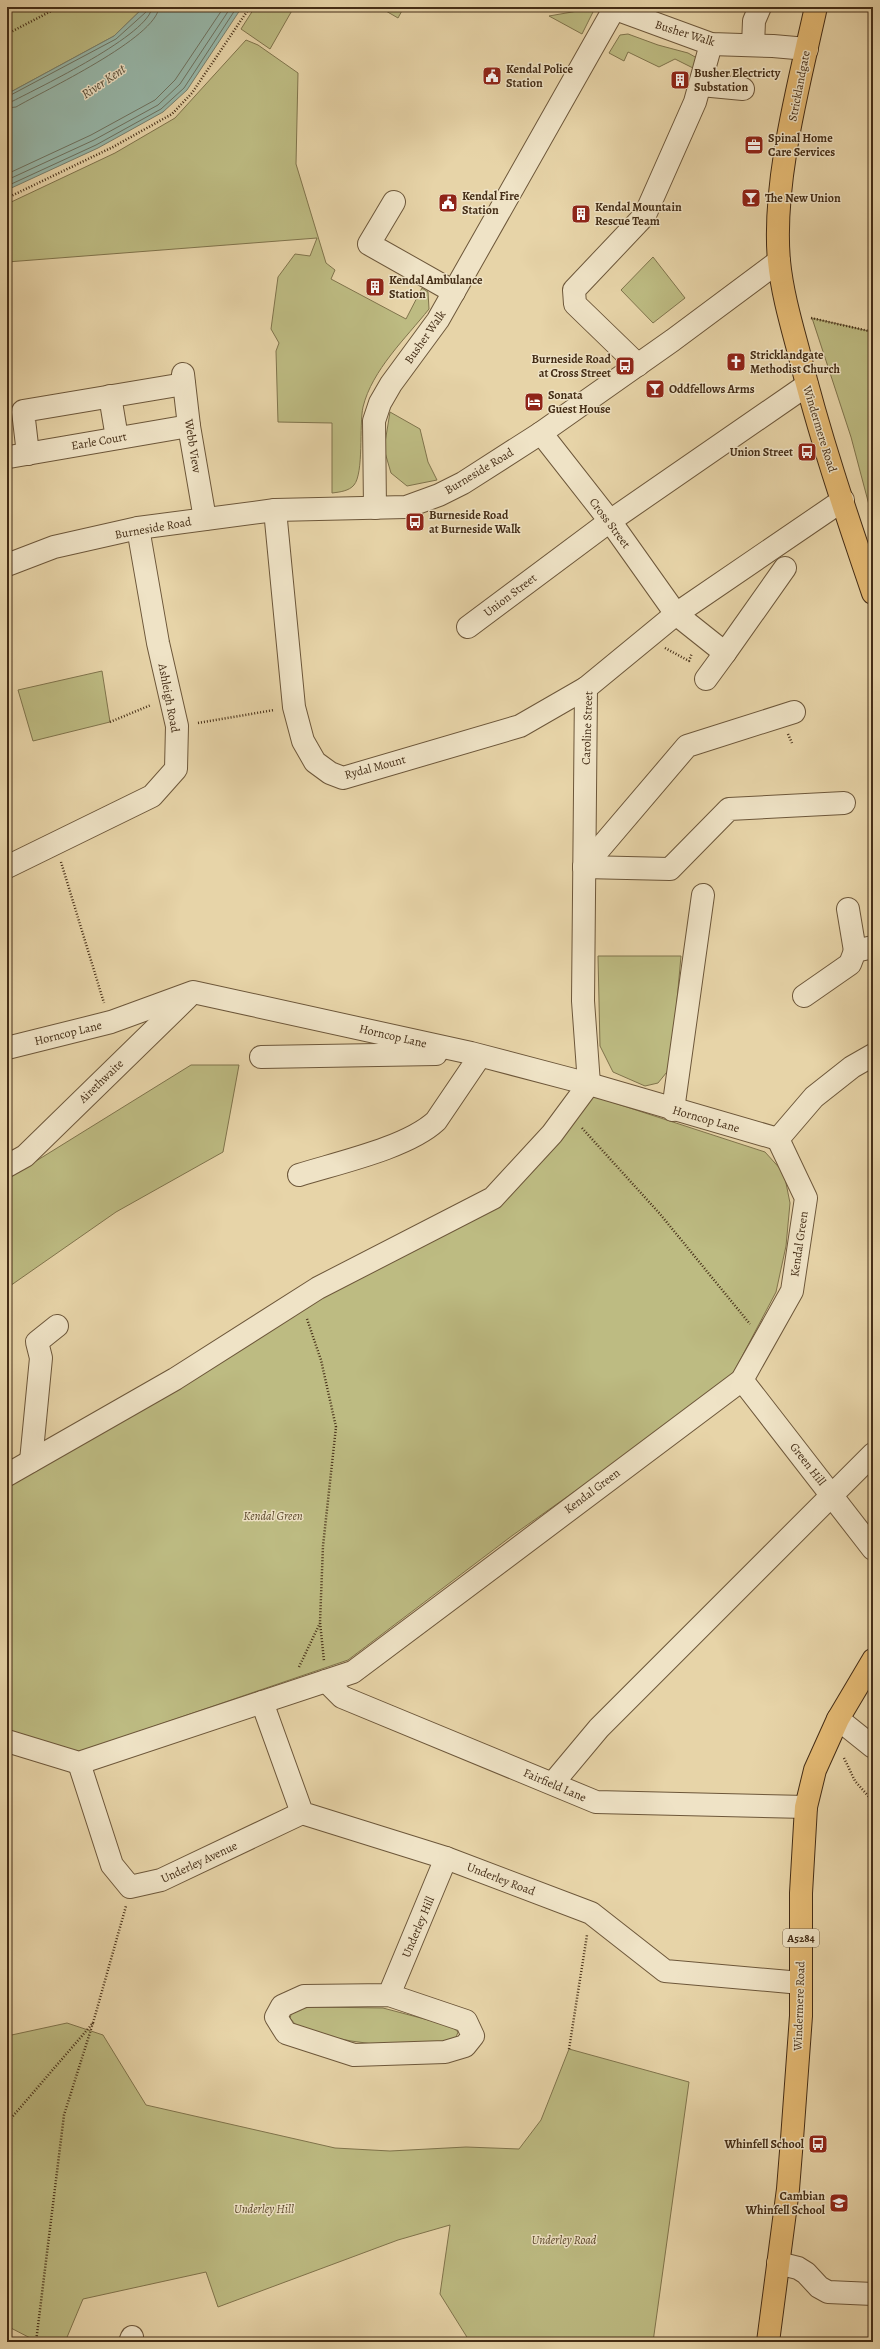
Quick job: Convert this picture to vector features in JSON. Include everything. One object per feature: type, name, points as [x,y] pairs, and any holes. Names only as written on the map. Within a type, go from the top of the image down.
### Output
[{"type":"highway","name":"Stricklandgate","points":[[779,261],[778,208],[784,162],[816,7]]},
{"type":"highway","name":"Windermere Road","points":[[779,261],[789,314],[807,385],[873,592]]},
{"type":"highway","name":"Windermere Road","points":[[768,2342],[790,2168],[801,1983],[801,1893],[806,1807],[815,1770],[838,1719],[873,1660]]},
{"type":"street","points":[[753,45],[754,21],[760,7]]},
{"type":"street","name":"Busher Walk","points":[[375,508],[374,421],[380,403],[391,384],[438,320],[612,8],[711,44],[753,45],[807,50]]},
{"type":"street","points":[[638,365],[575,304],[574,290],[645,215],[701,85],[711,44]]},
{"type":"street","points":[[701,85],[743,89]]},
{"type":"street","points":[[394,202],[369,244],[454,292]]},
{"type":"street","name":"Burneside Road","points":[[7,565],[54,548],[138,528],[275,510],[406,507],[439,495],[463,483],[541,433],[638,365],[779,261]]},
{"type":"street","name":"Webb View","points":[[110,396],[184,379],[189,426],[205,519]]},
{"type":"street","name":"Union Street","points":[[468,627],[610,521],[807,385]]},
{"type":"street","points":[[110,396],[117,438]]},
{"type":"street","name":"Earle Court","points":[[110,396],[23,411],[18,456],[189,426]]},
{"type":"street","name":"Cross Street","points":[[541,433],[610,521],[676,614],[724,653]]},
{"type":"street","name":"Caroline Street","points":[[589,1084],[583,1001],[586,688],[676,614],[843,500]]},
{"type":"street","name":"Rydal Mount","points":[[275,510],[294,707],[303,741],[314,762],[330,773],[343,778],[520,726],[586,688]]},
{"type":"street","name":"Ashleigh Road","points":[[7,867],[152,796],[176,769],[177,726],[170,698],[138,528]]},
{"type":"street","points":[[706,679],[784,568]]},
{"type":"street","points":[[584,867],[686,746],[794,712]]},
{"type":"street","points":[[584,867],[670,869],[729,809],[844,803]]},
{"type":"street","points":[[673,1110],[703,895]]},
{"type":"street","points":[[804,996],[850,964],[864,949],[848,909]]},
{"type":"street","name":"Horncop Lane","points":[[7,1048],[111,1022],[193,992],[475,1055],[589,1084],[778,1140]]},
{"type":"street","name":"Airethwaite","points":[[7,1166],[25,1156],[193,992]]},
{"type":"street","points":[[261,1057],[475,1055]]},
{"type":"street","points":[[298,1175],[400,1142],[429,1127],[436,1121],[475,1055]]},
{"type":"street","points":[[778,1140],[814,1097],[852,1067],[873,1055]]},
{"type":"street","points":[[7,1475],[175,1379],[318,1288],[493,1198],[552,1134],[589,1084]]},
{"type":"street","name":"Kendal Green","points":[[79,1763],[353,1672],[742,1380],[792,1292],[806,1198],[778,1140]]},
{"type":"street","points":[[31,1461],[41,1358],[37,1342],[56,1326]]},
{"type":"street","name":"Green Hill","points":[[742,1380],[833,1495],[873,1549]]},
{"type":"street","points":[[553,1783],[599,1728],[873,1454]]},
{"type":"street","name":"Fairfield Lane","points":[[326,1681],[342,1698],[553,1783],[596,1802],[806,1807]]},
{"type":"street","points":[[262,1702],[302,1813]]},
{"type":"street","points":[[838,1719],[873,1747]]},
{"type":"street","points":[[7,1741],[79,1763],[112,1865],[130,1887]]},
{"type":"street","name":"Underley Road","points":[[302,1813],[446,1858],[591,1913],[665,1972],[801,1983]]},
{"type":"street","name":"Underley Avenue","points":[[130,1887],[161,1880],[302,1813]]},
{"type":"street","name":"Underley Hill","points":[[389,1995],[446,1858]]},
{"type":"street","points":[[389,1995],[466,2021],[473,2036],[466,2046],[445,2052],[354,2055],[286,2033],[276,2017],[282,2006],[304,1996],[389,1995]]},
{"type":"street","points":[[778,2263],[798,2268],[806,2273],[819,2287],[828,2292],[873,2294]]},
{"type":"path","points":[[7,34],[59,7]]},
{"type":"path","points":[[7,198],[113,147],[172,114],[192,93],[250,7]]},
{"type":"path","points":[[789,314],[873,332]]},
{"type":"path","points":[[660,646],[689,661],[702,635]]},
{"type":"path","points":[[110,722],[170,698]]},
{"type":"path","points":[[177,726],[294,707]]},
{"type":"path","points":[[56,844],[85,943],[111,1022]]},
{"type":"path","points":[[568,1112],[660,1214],[764,1340]]},
{"type":"path","points":[[305,1312],[321,1360],[336,1427],[323,1546],[320,1622],[326,1681]]},
{"type":"path","points":[[288,1694],[320,1622]]},
{"type":"path","points":[[828,1742],[843,1758],[854,1781],[870,1798],[873,1798]]},
{"type":"path","points":[[36,2342],[64,2115],[124,1918],[130,1887]]},
{"type":"path","points":[[569,2049],[591,1913]]},
{"type":"path","points":[[7,2123],[93,2023]]},
{"type":"green space","points":[[7,7],[144,7],[114,36],[7,94]]},
{"type":"green space","points":[[255,7],[294,7],[270,49],[241,29]]},
{"type":"green space","points":[[379,7],[404,7],[398,18]]},
{"type":"green space","points":[[595,8],[582,34],[549,16]]},
{"type":"green space","points":[[628,34],[658,45],[688,53],[697,58],[699,71],[675,59],[659,67],[628,52],[624,61],[609,53],[620,35]]},
{"type":"green space","points":[[246,40],[258,45],[298,73],[296,164],[326,263],[335,270],[331,279],[406,319],[422,288],[428,292],[429,309],[382,367],[367,393],[362,415],[360,460],[357,479],[352,487],[341,492],[332,493],[332,423],[278,422],[276,351],[279,343],[271,329],[278,277],[295,254],[310,256],[317,238],[7,262],[7,204],[115,153],[175,118]]},
{"type":"green space","points":[[653,257],[685,298],[653,323],[621,290]]},
{"type":"green space","points":[[812,318],[873,332],[873,520],[851,437]]},
{"type":"green space","points":[[390,412],[420,429],[428,462],[437,480],[407,486],[391,473],[384,449]]},
{"type":"green space","points":[[102,671],[110,722],[33,741],[18,690]]},
{"type":"green space","points":[[598,956],[681,956],[671,1067],[658,1083],[645,1086],[613,1072],[600,1046]]},
{"type":"green space","points":[[191,1065],[239,1065],[223,1152],[116,1212],[7,1288],[7,1179]]},
{"type":"green space","name":"Kendal Green","points":[[593,1096],[765,1152],[784,1173],[790,1203],[786,1246],[776,1292],[728,1383],[513,1535],[348,1660],[79,1752],[7,1736],[7,1488],[182,1385],[302,1305],[497,1201]]},
{"type":"green space","points":[[301,2008],[383,2008],[451,2026],[458,2032],[455,2040],[403,2048],[351,2041],[307,2032],[295,2024],[290,2018],[292,2012]]},
{"type":"green space","points":[[67,2023],[103,2035],[146,2105],[335,2148],[390,2151],[466,2147],[519,2149],[541,2120],[569,2049],[689,2082],[653,2342],[470,2342],[440,2294],[450,2225],[398,2240],[218,2307],[206,2272],[83,2299],[65,2342],[38,2342],[7,2326],[7,2036]]},
{"type":"water","name":"River Kent","points":[[144,7],[242,7],[187,90],[163,112],[98,148],[7,190],[7,94],[114,36]]},
{"type":"place","name":"Kendal Police Station","points":[[492,76]]},
{"type":"place","name":"Busher Electricty Substation","points":[[680,80]]},
{"type":"place","name":"Spinal Home Care Services","points":[[754,145]]},
{"type":"place","name":"The New Union","points":[[751,198]]},
{"type":"place","name":"Kendal Fire Station","points":[[448,203]]},
{"type":"place","name":"Kendal Mountain Rescue Team","points":[[581,214]]},
{"type":"place","name":"Kendal Ambulance Station","points":[[375,287]]},
{"type":"place","name":"Stricklandgate Methodist Church","points":[[736,362]]},
{"type":"place","name":"Burneside Road at Cross Street","points":[[625,366]]},
{"type":"place","name":"Oddfellows Arms","points":[[655,389]]},
{"type":"place","name":"Sonata Guest House","points":[[534,402]]},
{"type":"place","name":"Union Street","points":[[807,452]]},
{"type":"place","name":"Burneside Road at Burneside Walk","points":[[415,522]]},
{"type":"place","name":"Whinfell School","points":[[818,2144]]},
{"type":"place","name":"Cambian Whinfell School","points":[[839,2203]]}]
